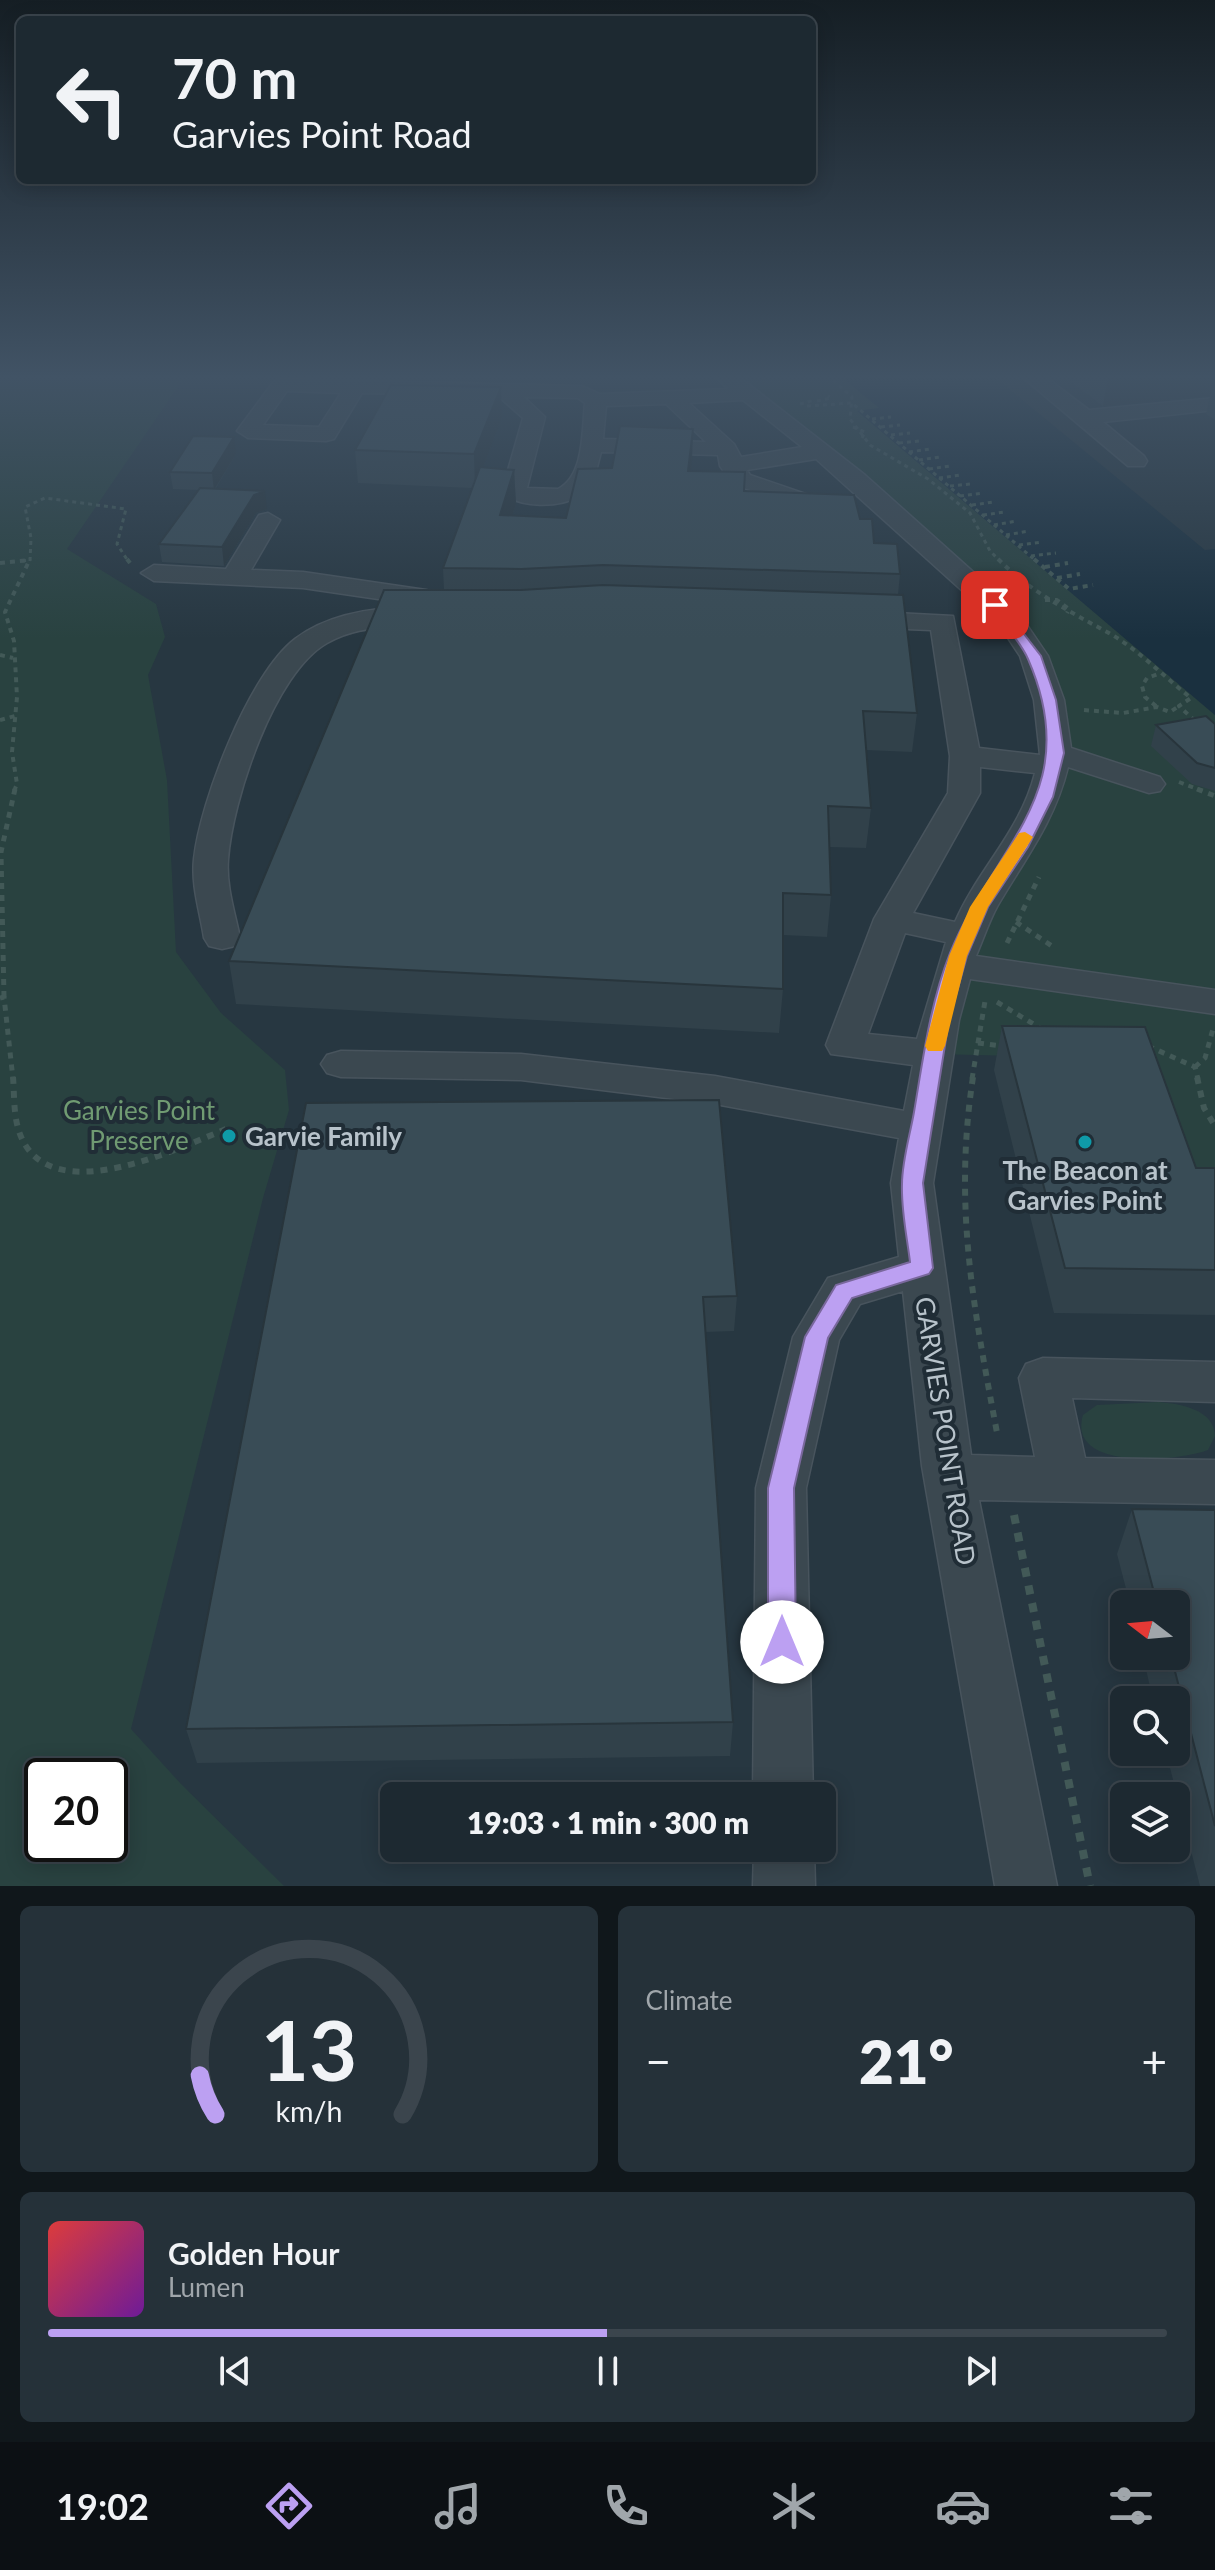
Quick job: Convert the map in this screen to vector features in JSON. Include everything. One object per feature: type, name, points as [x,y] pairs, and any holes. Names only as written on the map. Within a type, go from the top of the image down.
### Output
[{"type":"street","points":[[522,463],[514,491],[559,498],[574,494],[582,484],[587,463]]},
{"type":"street","points":[[732,463],[740,479],[752,486],[846,513],[895,512]]},
{"type":"street","name":"GARVIES POINT ROAD","points":[[836,463],[983,592],[974,624],[1034,656],[1049,700],[1055,759],[1045,797],[1020,847],[979,907],[961,951],[933,1054],[912,1183],[949,1477],[1026,1886]]},
{"type":"street","points":[[234,577],[268,520]]},
{"type":"street","points":[[154,573],[303,580],[450,607],[396,614],[334,628],[301,647],[273,684],[217,815],[210,862],[222,938]]},
{"type":"street","points":[[825,618],[974,624],[964,793],[892,919],[845,1045],[933,1054]]},
{"type":"street","points":[[965,756],[1055,759],[1149,784]]},
{"type":"street","points":[[892,919],[961,951],[1215,1002]]},
{"type":"street","points":[[341,1064],[521,1067],[715,1090],[921,1128]]},
{"type":"street","points":[[783,1782],[781,1488],[816,1337],[844,1291],[921,1268]]},
{"type":"street","points":[[1065,1479],[1043,1378],[1215,1382]]},
{"type":"street","points":[[949,1477],[1215,1482]]},
{"type":"street","points":[[784,1862],[784,1886]]},
{"type":"path","points":[[902,463],[928,479],[970,513],[990,551],[1016,578],[1045,600],[1063,603],[1069,609],[1067,613],[1109,633],[1161,673],[1191,698],[1170,712],[1157,707],[1145,697],[1142,686],[1147,678],[1161,673]]},
{"type":"path","points":[[922,463],[1069,589],[1093,585]]},
{"type":"path","points":[[929,469],[950,466]]},
{"type":"path","points":[[939,478],[961,475]]},
{"type":"path","points":[[950,486],[971,484]]},
{"type":"path","points":[[960,496],[983,493]]},
{"type":"path","points":[[154,573],[130,564],[117,544],[126,509],[99,502],[45,498],[25,507],[23,517],[31,537],[30,560],[2,614],[13,623],[17,649],[13,658],[17,697],[9,766],[17,784],[9,799],[9,829],[1,852],[2,997],[15,1120],[30,1151],[42,1161],[70,1172],[97,1173],[226,1129]]},
{"type":"path","points":[[972,505],[994,502]]},
{"type":"path","points":[[983,515],[1005,512]]},
{"type":"path","points":[[994,525],[1017,521]]},
{"type":"path","points":[[1006,535],[1029,531]]},
{"type":"path","points":[[1018,545],[1042,542]]},
{"type":"path","points":[[1031,556],[1056,553]]},
{"type":"path","points":[[0,563],[30,560]]},
{"type":"path","points":[[1044,567],[1068,563]]},
{"type":"path","points":[[1056,578],[1080,574]]},
{"type":"path","points":[[0,655],[13,658]]},
{"type":"path","points":[[1179,706],[1204,728]]},
{"type":"path","points":[[1083,710],[1123,713],[1157,707]]},
{"type":"path","points":[[0,720],[15,716]]},
{"type":"path","points":[[0,798],[9,799]]},
{"type":"path","points":[[1016,922],[1047,945],[1062,948]]},
{"type":"path","points":[[986,994],[1051,1035]]},
{"type":"path","points":[[1135,1042],[1195,1067],[1204,1108],[1215,1126]]},
{"type":"path","points":[[978,1043],[1011,1047]]},
{"type":"green space","name":"Garvies Point Preserve","points":[[0,463],[126,463],[67,549],[156,604],[165,637],[148,675],[167,780],[176,952],[221,1013],[285,1070],[289,1110],[263,1198],[131,1729],[181,1784],[284,1886],[0,1886]]},
{"type":"green space","points":[[829,463],[919,463],[1215,715],[1215,1198],[1195,1198],[1140,1059],[933,1054],[1053,753],[1010,624]]},
{"type":"green space","points":[[1159,1402],[1194,1410],[1209,1420],[1215,1436],[1208,1450],[1174,1457],[1128,1458],[1107,1454],[1091,1446],[1082,1433],[1083,1415],[1097,1405]]},
{"type":"water","points":[[918,463],[1099,463],[1205,550],[1215,549],[1215,715]]},
{"type":"building","points":[[176,463],[218,463],[212,473],[170,472]]},
{"type":"building","points":[[613,463],[689,463],[688,471],[745,472],[744,491],[854,495],[860,519],[872,519],[874,543],[897,544],[900,574],[603,565],[521,569],[443,568],[480,467],[514,470],[500,515],[566,518],[578,469],[612,468]]},
{"type":"building","points":[[200,488],[265,491],[254,495],[222,547],[159,544]]},
{"type":"building","points":[[603,585],[903,595],[917,713],[863,711],[871,808],[828,806],[831,895],[783,893],[783,989],[229,961],[384,590],[521,590]]},
{"type":"building","points":[[1206,716],[1215,724],[1215,768],[1197,763],[1156,725]]},
{"type":"building","name":"The Beacon at Garvies Point","points":[[1002,1026],[1145,1027],[1196,1168],[1215,1168],[1215,1270],[1065,1268]]},
{"type":"building","points":[[719,1100],[737,1296],[703,1297],[733,1722],[186,1729],[306,1103]]},
{"type":"building","points":[[1132,1509],[1215,1510],[1215,1826],[1190,1729],[1190,1686],[1179,1686],[1175,1670],[1190,1670],[1190,1590],[1153,1590]]},
{"type":"slow traffic","points":[[935,1046],[958,956],[979,907],[1025,837]]},
{"type":"place","name":"Garvie Family","points":[[229,1136]]},
{"type":"place","name":"The Beacon at Garvies Point","points":[[1085,1142]]},
{"type":"route","points":[[782,1642],[781,1488],[816,1337],[844,1291],[921,1268],[912,1183],[940,1020],[958,956],[979,907],[1020,847],[1045,797],[1056,753],[1049,700],[1034,656],[1008,618],[995,605]]}]
